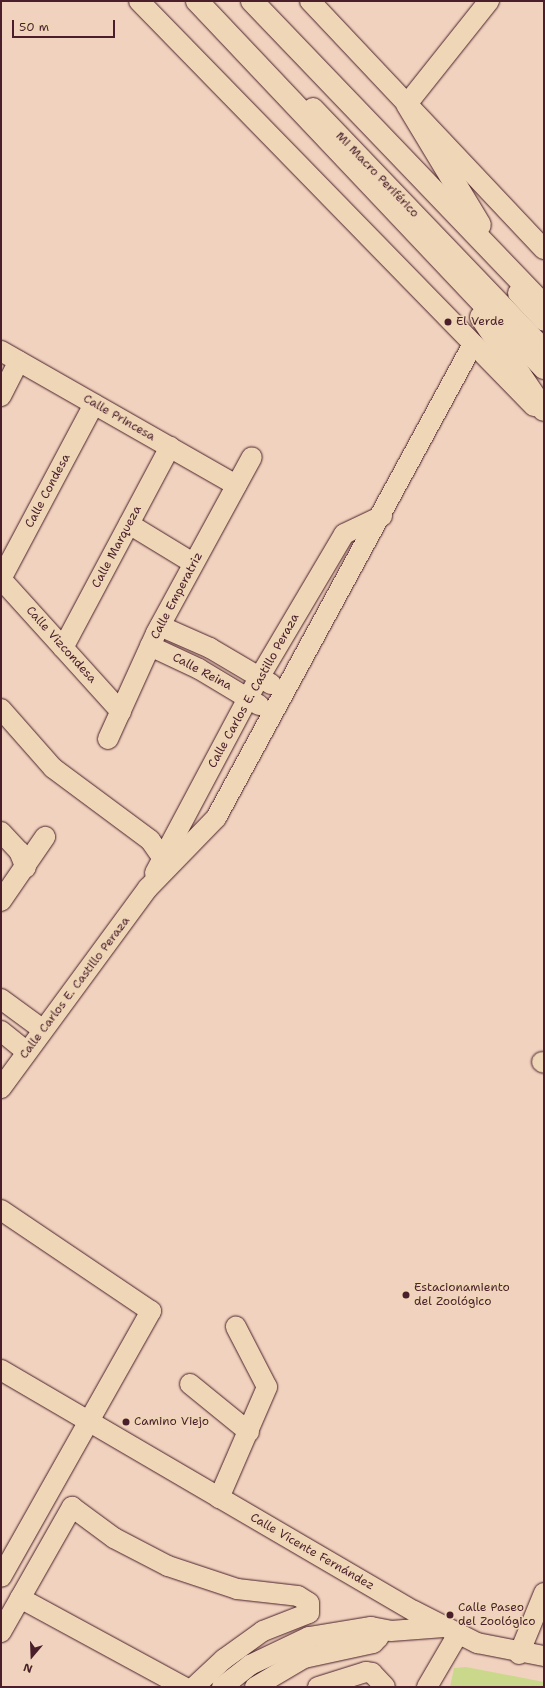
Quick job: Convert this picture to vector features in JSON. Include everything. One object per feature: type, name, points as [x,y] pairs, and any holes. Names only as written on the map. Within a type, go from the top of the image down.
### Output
[{"type":"highway","points":[[197,1],[544,368]]},
{"type":"highway","points":[[252,1],[544,305]]},
{"type":"highway","points":[[407,104],[504,264]]},
{"type":"highway","points":[[445,265],[544,410]]},
{"type":"street","points":[[139,1],[544,416]]},
{"type":"street","name":"Mi Macro Periférico","points":[[210,1],[544,349]]},
{"type":"street","name":"Mi Macro Periférico","points":[[242,1],[544,321]]},
{"type":"street","points":[[310,1],[544,249]]},
{"type":"street","points":[[407,104],[489,1]]},
{"type":"street","name":"Calle Carlos E. Castillo Peraza","points":[[165,862],[216,818],[282,692],[382,516],[473,344]]},
{"type":"street","name":"Calle Princesa","points":[[1,351],[236,485]]},
{"type":"street","points":[[1,396],[19,361]]},
{"type":"street","name":"Calle Condesa","points":[[1,579],[94,404]]},
{"type":"street","name":"Calle Marqueza","points":[[63,648],[170,447]]},
{"type":"street","name":"Calle Emperatriz","points":[[108,739],[160,626],[252,457]]},
{"type":"street","name":"Calle Carlos E. Castillo Peraza","points":[[1,1088],[42,1029],[148,888],[165,862],[248,698],[344,534],[382,516]]},
{"type":"street","points":[[129,524],[193,563]]},
{"type":"street","name":"Calle Vizcondesa","points":[[1,579],[121,712]]},
{"type":"street","name":"Calle Reina","points":[[160,626],[210,648],[260,677],[282,692]]},
{"type":"street","name":"Calle Reina","points":[[150,646],[199,669],[272,713]]},
{"type":"street","points":[[199,669],[210,648]]},
{"type":"street","points":[[1,709],[53,768],[150,840],[165,862]]},
{"type":"street","points":[[1,832],[19,851],[26,868]]},
{"type":"street","points":[[1,901],[26,868],[45,837]]},
{"type":"street","points":[[4,1007],[42,1029]]},
{"type":"street","points":[[1,1031],[26,1051]]},
{"type":"street","points":[[1,1210],[151,1311],[96,1406],[91,1422],[1,1578]]},
{"type":"street","points":[[219,1498],[249,1432],[267,1387],[236,1327]]},
{"type":"street","name":"Calle Vicente Fernández","points":[[1,1370],[219,1498],[451,1630],[519,1654],[544,1656]]},
{"type":"street","points":[[190,1384],[249,1432]]},
{"type":"street","points":[[1,1632],[72,1507],[140,1553],[223,1585],[298,1596],[311,1609],[309,1613],[263,1631],[224,1658],[194,1687]]},
{"type":"street","points":[[519,1654],[544,1593]]},
{"type":"street","points":[[20,1598],[173,1684]]},
{"type":"street","points":[[222,1687],[250,1665],[292,1643],[333,1631],[371,1627],[385,1634]]},
{"type":"street","points":[[244,1687],[271,1668],[319,1647],[385,1634],[451,1630],[427,1687]]},
{"type":"street","points":[[255,1687],[304,1658],[373,1643],[385,1634]]},
{"type":"street","points":[[318,1687],[366,1672],[372,1673],[385,1687]]},
{"type":"green space","points":[[466,1667],[544,1682],[544,1687],[450,1687],[454,1668]]},
{"type":"place","name":"El Verde","points":[[448,322]]},
{"type":"place","name":"Estacionamiento del Zoológico","points":[[406,1295]]},
{"type":"place","name":"Camino Viejo","points":[[126,1422]]},
{"type":"place","name":"Calle Paseo del Zoológico","points":[[450,1615]]}]
